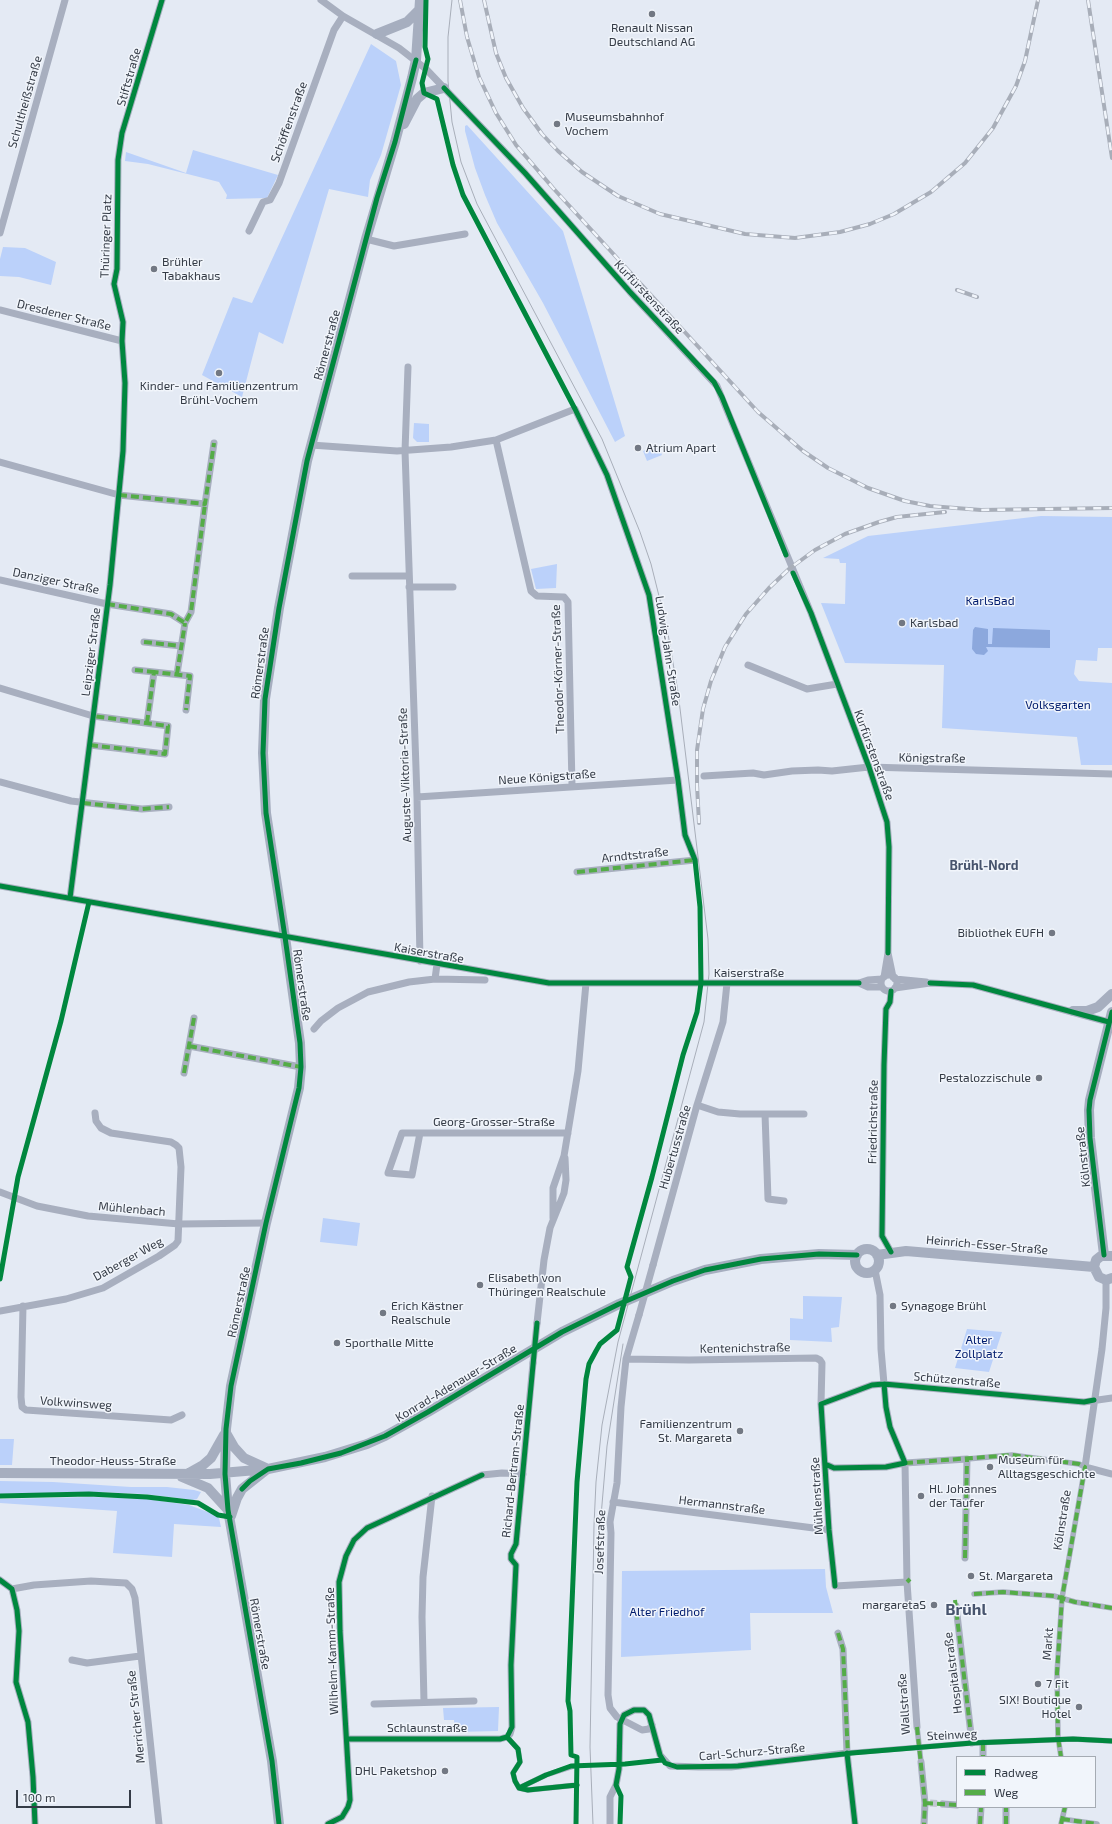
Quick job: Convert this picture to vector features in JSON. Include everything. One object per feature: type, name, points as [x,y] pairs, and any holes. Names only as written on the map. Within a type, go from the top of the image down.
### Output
[{"type":"main road","points":[[377,34],[407,22],[420,5]]},
{"type":"main road","name":"Römerstraße","points":[[279,1824],[272,1761],[228,1510],[225,1474],[226,1431],[234,1373],[266,1223],[299,1088],[301,1067],[300,1043],[266,813],[263,718],[278,608],[306,461],[366,238],[395,142],[416,60],[420,5]]},
{"type":"main road","points":[[395,142],[417,99],[424,93],[444,88]]},
{"type":"main road","points":[[1073,1012],[1087,1011],[1098,1007],[1112,994]]},
{"type":"main road","name":"Kölnstraße","points":[[1108,1255],[1090,1138],[1089,1110],[1090,1100],[1111,1019]]},
{"type":"main road","points":[[1101,1056],[1112,1046]]},
{"type":"main road","points":[[866,1249],[873,1251],[877,1255],[878,1265],[875,1270],[867,1273],[860,1270],[856,1264],[857,1255],[862,1250],[866,1249]]},
{"type":"main road","name":"Heinrich-Esser-Straße","points":[[877,1255],[891,1252],[933,1253],[1094,1267]]},
{"type":"main road","name":"Konrad-Adenauer-Straße","points":[[225,1474],[268,1469],[313,1460],[367,1444],[428,1412],[562,1332],[619,1304],[673,1281],[705,1270],[762,1259],[819,1254],[857,1255]]},
{"type":"main road","points":[[1108,1255],[1098,1258],[1094,1267],[1099,1277],[1109,1279]]},
{"type":"main road","points":[[226,1431],[234,1447],[244,1458],[268,1469],[242,1489],[237,1498],[230,1520]]},
{"type":"main road","points":[[180,1475],[203,1465],[211,1458],[226,1431]]},
{"type":"main road","name":"Theodor-Heuss-Straße","points":[[0,1473],[225,1474]]},
{"type":"main road","points":[[180,1475],[208,1488],[228,1510]]},
{"type":"street","name":"Schultheißstraße","points":[[0,233],[65,0]]},
{"type":"street","name":"Stiftstraße","points":[[118,160],[122,133],[162,0]]},
{"type":"street","name":"Kurfürstenstraße","points":[[321,0],[343,16],[377,34],[416,60],[525,173],[630,292],[714,382],[722,397],[773,524],[811,613],[869,767],[887,822],[889,847],[888,952],[883,981]]},
{"type":"street","name":"Schöffenstraße","points":[[249,231],[263,202],[270,200],[279,183],[334,30],[343,16]]},
{"type":"street","name":"Thüringer Platz","points":[[118,160],[117,269],[114,284],[123,322],[122,341],[125,408]]},
{"type":"street","points":[[366,238],[394,246],[465,234]]},
{"type":"street","name":"Dresdener Straße","points":[[0,310],[122,341]]},
{"type":"street","name":"Auguste-Viktoria-Straße","points":[[408,367],[405,451],[417,797],[420,961]]},
{"type":"street","name":"Leipziger Straße","points":[[70,898],[84,803],[107,604],[119,495],[125,408]]},
{"type":"street","name":"Ludwig-Jahn-Straße","points":[[496,440],[575,409],[607,475],[649,595],[685,834],[694,860]]},
{"type":"street","points":[[311,445],[405,451],[451,447],[496,440]]},
{"type":"street","name":"Theodor-Körner-Straße","points":[[496,440],[531,591],[537,596],[564,597],[568,602],[572,786]]},
{"type":"street","points":[[178,674],[185,623],[191,612],[214,443]]},
{"type":"street","points":[[0,462],[119,495],[205,504]]},
{"type":"street","points":[[352,576],[409,576]]},
{"type":"street","name":"Danziger Straße","points":[[0,580],[107,604],[171,614],[185,623]]},
{"type":"street","points":[[409,587],[453,587]]},
{"type":"street","points":[[144,642],[181,646]]},
{"type":"street","points":[[748,665],[807,689],[837,684]]},
{"type":"street","points":[[135,670],[190,676],[186,710]]},
{"type":"street","points":[[148,723],[154,672]]},
{"type":"street","points":[[0,688],[93,716],[168,726],[165,754],[90,745]]},
{"type":"street","name":"Königstraße","points":[[704,776],[753,773],[764,775],[792,771],[818,770],[832,772],[869,767],[1112,774]]},
{"type":"street","name":"Neue Königstraße","points":[[417,797],[678,780]]},
{"type":"street","points":[[0,782],[71,801],[84,803],[142,809],[169,807]]},
{"type":"street","name":"Arndtstraße","points":[[577,872],[694,860]]},
{"type":"street","name":"Kaiserstraße","points":[[0,886],[549,983],[859,983],[868,987],[883,981]]},
{"type":"street","name":"Kurfürstenstraße","points":[[888,952],[894,978]]},
{"type":"street","points":[[435,979],[437,964]]},
{"type":"street","points":[[930,983],[886,990],[883,981],[888,976],[930,983],[973,985],[1073,1012],[1111,1019]]},
{"type":"street","points":[[893,989],[896,983],[894,978]]},
{"type":"street","points":[[314,1030],[321,1021],[338,1008],[368,992],[409,982],[435,979],[485,980]]},
{"type":"street","name":"Richard-Bertram-Straße","points":[[507,1737],[510,1734],[512,1727],[511,1665],[516,1565],[511,1559],[511,1554],[516,1544],[544,1260],[553,1218],[553,1188],[564,1156],[578,1071],[586,983]]},
{"type":"street","name":"Hubertusstraße","points":[[639,1315],[697,1105],[723,1022],[727,983]]},
{"type":"street","name":"Friedrichstraße","points":[[891,1252],[882,1236],[886,1009],[890,1002],[893,989]]},
{"type":"street","points":[[184,1073],[194,1018]]},
{"type":"street","points":[[189,1046],[301,1067]]},
{"type":"street","points":[[697,1105],[718,1112],[804,1114]]},
{"type":"street","name":"Daberger Weg","points":[[0,1310],[66,1299],[103,1288],[175,1245],[178,1241],[181,1167],[179,1148],[176,1145],[111,1133],[101,1128],[96,1121],[95,1113]]},
{"type":"street","points":[[765,1114],[768,1199],[784,1201]]},
{"type":"street","name":"Georg-Grosser-Straße","points":[[420,1133],[412,1175],[388,1173],[402,1133],[420,1133],[568,1133]]},
{"type":"street","name":"Richard-Bertram-Straße","points":[[553,1218],[560,1206],[564,1193],[566,1180],[564,1156]]},
{"type":"street","name":"Mühlenbach","points":[[0,1192],[37,1206],[66,1213],[88,1216],[179,1224],[266,1223]]},
{"type":"street","name":"Wallstraße","points":[[875,1270],[880,1295],[881,1349],[886,1407],[890,1427],[905,1463],[908,1580],[917,1727],[927,1803],[924,1824]]},
{"type":"street","name":"Kölnstraße","points":[[1062,1598],[1085,1467],[1102,1350],[1109,1279]]},
{"type":"street","name":"Volkwinsweg","points":[[23,1306],[21,1397],[22,1407],[26,1410],[171,1420],[182,1415]]},
{"type":"street","name":"Josefstraße","points":[[621,1720],[612,1712],[608,1695],[610,1522],[617,1483],[621,1407],[626,1358],[639,1315]]},
{"type":"street","name":"Kentenichstraße","points":[[626,1358],[816,1358],[822,1363],[821,1404]]},
{"type":"street","name":"Schützenstraße","points":[[821,1404],[872,1385],[884,1384],[1084,1402],[1112,1398]]},
{"type":"street","name":"Mühlenstraße","points":[[821,1404],[829,1530],[835,1586],[908,1580]]},
{"type":"street","points":[[825,1464],[834,1468],[886,1467],[905,1463],[967,1459],[1012,1454],[1079,1464],[1112,1474]]},
{"type":"street","points":[[965,1558],[967,1459]]},
{"type":"street","name":"Wilhelm-Kamm-Straße","points":[[328,1824],[342,1817],[350,1803],[340,1631],[339,1582],[346,1556],[354,1540],[367,1528],[432,1496],[482,1475],[502,1473],[523,1474]]},
{"type":"street","points":[[424,1702],[422,1617],[423,1576],[432,1496]]},
{"type":"street","name":"Hermannstraße","points":[[613,1502],[829,1530]]},
{"type":"street","points":[[0,1580],[12,1589],[19,1630],[16,1682],[28,1722],[33,1777],[35,1824]]},
{"type":"street","name":"Merricher Straße","points":[[12,1589],[34,1585],[91,1581],[126,1583],[132,1589],[135,1598],[159,1824]]},
{"type":"street","points":[[974,1594],[1003,1592],[1054,1596],[1112,1608]]},
{"type":"street","name":"Markt","points":[[1061,1756],[1058,1739],[1057,1673],[1062,1598]]},
{"type":"street","name":"Hospitalstraße","points":[[955,1603],[972,1743]]},
{"type":"street","points":[[838,1633],[843,1649],[847,1753],[855,1824]]},
{"type":"street","name":"Merricher Straße","points":[[72,1660],[86,1663],[140,1656]]},
{"type":"street","points":[[374,1704],[474,1701]]},
{"type":"street","name":"Carl-Schurz-Straße","points":[[621,1720],[624,1716],[634,1710],[644,1710],[649,1714],[660,1755],[665,1763],[670,1766],[738,1766],[847,1753]]},
{"type":"street","points":[[610,1824],[610,1797],[616,1785],[618,1773],[621,1720],[642,1730],[649,1729],[652,1725]]},
{"type":"street","points":[[507,1737],[518,1749],[520,1762],[514,1773],[515,1781],[519,1788],[528,1790],[577,1785]]},
{"type":"street","name":"Schlaunstraße","points":[[347,1739],[507,1737]]},
{"type":"street","name":"Steinweg","points":[[847,1753],[972,1743],[1058,1739],[1112,1741]]},
{"type":"street","points":[[982,1743],[983,1756]]},
{"type":"street","points":[[519,1788],[546,1775],[574,1766]]},
{"type":"street","points":[[943,1804],[956,1805]]},
{"type":"street","points":[[980,1824],[981,1808]]},
{"type":"street","points":[[1006,1808],[1006,1824]]},
{"type":"street","points":[[1065,1808],[1061,1822],[1097,1824]]},
{"type":"green space","points":[[371,44],[396,61],[401,85],[381,155],[370,180],[368,197],[329,189],[283,344],[259,332],[242,397],[202,375],[233,297],[252,303]]},
{"type":"green space","points":[[467,125],[563,231],[625,436],[615,442],[543,303],[497,223],[475,168],[465,131],[465,126]]},
{"type":"green space","points":[[193,150],[278,175],[267,198],[226,199],[227,195],[219,182],[148,164],[125,161],[126,152],[186,173]]},
{"type":"green space","points":[[3,247],[25,248],[56,262],[51,285],[19,277],[0,276],[0,259]]},
{"type":"green space","points":[[414,423],[429,424],[429,442],[417,442],[413,438]]},
{"type":"green space","points":[[658,446],[662,455],[647,461],[643,451]]},
{"type":"green space","name":"KarlsBad","points":[[1041,516],[1112,517],[1112,648],[1098,648],[1097,661],[1076,660],[1074,674],[1079,681],[1112,683],[1112,765],[1081,765],[1077,737],[942,728],[944,665],[845,663],[821,603],[845,604],[846,563],[840,563],[839,559],[823,558],[868,536]]},
{"type":"green space","points":[[557,564],[556,588],[536,589],[531,569]]},
{"type":"green space","points":[[323,1218],[360,1223],[357,1246],[320,1242]]},
{"type":"green space","points":[[803,1296],[842,1297],[839,1327],[831,1328],[832,1342],[790,1340],[790,1318],[803,1319]]},
{"type":"green space","name":"Alter Zollplatz","points":[[967,1329],[1002,1332],[989,1372],[955,1368]]},
{"type":"green space","points":[[0,1439],[14,1439],[12,1465],[0,1465]]},
{"type":"green space","points":[[0,1481],[53,1482],[131,1487],[167,1487],[201,1492],[197,1499],[193,1500],[144,1494],[98,1492],[0,1494]]},
{"type":"green space","points":[[91,1497],[148,1499],[189,1505],[216,1515],[219,1518],[221,1527],[174,1524],[172,1557],[113,1553],[117,1511],[0,1503],[0,1499]]},
{"type":"green space","name":"Alter Friedhof","points":[[825,1569],[826,1587],[833,1613],[750,1613],[751,1650],[621,1657],[622,1571]]},
{"type":"green space","points":[[499,1707],[498,1731],[455,1732],[454,1720],[444,1720],[443,1708]]},
{"type":"shaded area","points":[[975,627],[988,629],[988,644],[992,644],[993,628],[1050,630],[1050,648],[986,647],[988,651],[984,655],[976,654],[972,649],[973,630]]},
{"type":"tunnel","points":[[930,1803],[943,1804]]},
{"type":"tram line","points":[[452,0],[448,37],[448,81],[452,122],[461,162],[477,204],[602,439],[640,532],[651,564],[667,628],[678,692],[708,939],[709,974],[704,1022],[618,1342],[602,1425],[596,1482],[594,1525],[590,1747],[593,1824]]},
{"type":"tram line","points":[[600,1528],[607,1446],[623,1344]]},
{"type":"railway","points":[[460,0],[467,37],[479,77],[496,113],[516,145],[553,188],[758,412],[803,451],[828,468],[868,488],[905,501],[930,506],[981,510],[1112,508]]},
{"type":"railway","points":[[484,0],[496,53],[506,78],[523,108],[542,134],[558,151],[582,172],[618,196],[660,214],[745,234],[795,238],[840,232],[870,224],[894,214],[931,192],[965,163],[993,128],[1016,86],[1025,61],[1038,0]]},
{"type":"railway","points":[[1088,0],[1112,158]]},
{"type":"railway","points":[[957,290],[977,297]]},
{"type":"railway","points":[[699,823],[697,750],[703,709],[711,681],[725,647],[746,614],[769,588],[789,569],[815,550],[845,534],[897,517],[945,512]]},
{"type":"marked path","points":[[119,495],[205,504],[214,443]]},
{"type":"marked path","points":[[107,604],[171,614],[185,623],[191,612],[205,504]]},
{"type":"marked path","points":[[177,674],[185,623]]},
{"type":"marked path","points":[[144,642],[181,646]]},
{"type":"marked path","points":[[135,670],[154,672]]},
{"type":"marked path","points":[[147,723],[154,672],[190,676],[186,710]]},
{"type":"marked path","points":[[90,745],[165,754],[168,726],[93,716]]},
{"type":"marked path","points":[[83,803],[142,809],[169,807]]},
{"type":"marked path","points":[[577,872],[695,860]]},
{"type":"marked path","points":[[184,1073],[194,1018]]},
{"type":"marked path","points":[[189,1046],[301,1067]]},
{"type":"marked path","points":[[905,1463],[1012,1455],[1079,1464],[1085,1467],[1062,1598],[1057,1673],[1058,1737],[1061,1756]]},
{"type":"marked path","points":[[965,1558],[967,1459]]},
{"type":"marked path","points":[[907,1582],[910,1579]]},
{"type":"marked path","points":[[974,1594],[1003,1592],[1054,1596],[1075,1602],[1112,1608]]},
{"type":"marked path","points":[[955,1600],[972,1743]]},
{"type":"marked path","points":[[838,1633],[843,1649],[848,1756]]},
{"type":"marked path","points":[[917,1727],[925,1803],[924,1824]]},
{"type":"marked path","points":[[983,1743],[983,1756]]},
{"type":"marked path","points":[[925,1803],[956,1805]]},
{"type":"marked path","points":[[980,1824],[981,1808]]},
{"type":"marked path","points":[[1006,1808],[1006,1824]]},
{"type":"marked path","points":[[1061,1824],[1065,1808]]},
{"type":"marked path","points":[[1062,1819],[1097,1824]]},
{"type":"cycle path","points":[[70,898],[110,585],[123,451],[125,383],[122,341],[123,322],[114,284],[117,269],[118,160],[122,133],[162,0]]},
{"type":"cycle path","points":[[426,0],[425,47],[428,59],[422,83],[424,93],[437,99],[453,165],[463,195],[575,409],[607,475],[649,595],[678,780],[685,835],[695,860],[700,907],[701,983],[697,1012],[683,1055],[627,1267],[631,1277],[617,1330],[600,1344],[589,1364],[586,1379],[577,1482],[568,1701],[570,1711],[571,1755],[577,1757],[576,1824]]},
{"type":"cycle path","points":[[279,1824],[272,1761],[228,1510],[225,1474],[226,1429],[231,1386],[266,1223],[299,1088],[301,1067],[300,1043],[266,813],[263,753],[265,699],[279,608],[307,461],[377,198],[395,142],[416,60]]},
{"type":"cycle path","points":[[444,88],[525,173],[630,292],[714,382],[722,397],[786,555]]},
{"type":"cycle path","points":[[793,573],[811,613],[869,767],[887,822],[889,847],[888,953]]},
{"type":"cycle path","points":[[0,886],[549,983],[859,983]]},
{"type":"cycle path","points":[[0,1279],[18,1177],[61,1021],[89,902]]},
{"type":"cycle path","points":[[930,983],[973,985],[1109,1022]]},
{"type":"cycle path","points":[[891,991],[890,1002],[886,1009],[882,1236],[891,1252]]},
{"type":"cycle path","points":[[1104,1255],[1090,1138],[1089,1110],[1090,1100],[1112,1012]]},
{"type":"cycle path","points":[[242,1489],[250,1481],[268,1469],[301,1463],[341,1453],[385,1436],[562,1332],[619,1304],[673,1281],[705,1270],[761,1259],[819,1254],[857,1255]]},
{"type":"cycle path","points":[[507,1737],[512,1727],[511,1665],[516,1565],[511,1559],[511,1554],[516,1544],[537,1323]]},
{"type":"cycle path","points":[[825,1464],[834,1468],[886,1467],[905,1463],[890,1427],[884,1384]]},
{"type":"cycle path","points":[[835,1586],[829,1530],[821,1404],[872,1385],[884,1384],[1084,1402],[1094,1400]]},
{"type":"cycle path","points":[[328,1824],[342,1817],[350,1800],[340,1631],[339,1582],[346,1556],[354,1540],[367,1528],[482,1475]]},
{"type":"cycle path","points":[[0,1496],[89,1494],[147,1497],[198,1503],[218,1515],[230,1517]]},
{"type":"cycle path","points":[[0,1580],[12,1589],[17,1610],[19,1631],[16,1682],[28,1722],[33,1777],[35,1824]]},
{"type":"cycle path","points":[[620,1824],[621,1796],[616,1785],[619,1769],[620,1724],[624,1715],[634,1710],[644,1710],[649,1715],[660,1755],[665,1763],[677,1767],[738,1766],[852,1753],[972,1743],[1073,1739],[1112,1741]]},
{"type":"cycle path","points":[[507,1737],[518,1749],[520,1762],[513,1773],[519,1788],[528,1790],[577,1785]]},
{"type":"cycle path","points":[[347,1739],[500,1739],[507,1737]]},
{"type":"cycle path","points":[[847,1753],[855,1824]]},
{"type":"cycle path","points":[[519,1788],[546,1775],[571,1766],[625,1764],[662,1760]]},
{"type":"place","name":"Renault Nissan Deutschland AG","points":[[652,14]]},
{"type":"place","name":"Museumsbahnhof Vochem","points":[[557,124]]},
{"type":"place","name":"Brühler Tabakhaus","points":[[154,269]]},
{"type":"place","name":"Kinder- und Familienzentrum Brühl-Vochem","points":[[219,373]]},
{"type":"place","name":"Atrium Apart","points":[[638,448]]},
{"type":"place","name":"Karlsbad","points":[[902,623]]},
{"type":"place","name":"Bibliothek EUFH","points":[[1052,933]]},
{"type":"place","name":"Pestalozzischule","points":[[1039,1078]]},
{"type":"place","name":"Elisabeth von Thüringen Realschule","points":[[480,1285]]},
{"type":"place","name":"Synagoge Brühl","points":[[893,1306]]},
{"type":"place","name":"Erich Kästner Realschule","points":[[383,1313]]},
{"type":"place","name":"Sporthalle Mitte","points":[[337,1343]]},
{"type":"place","name":"Familienzentrum St. Margareta","points":[[740,1431]]},
{"type":"place","name":"Museum für Alltagsgeschichte","points":[[990,1467]]},
{"type":"place","name":"Hl. Johannes der Täufer","points":[[921,1496]]},
{"type":"place","name":"St. Margareta","points":[[971,1576]]},
{"type":"place","name":"margaretaS","points":[[934,1605]]},
{"type":"place","name":"7 Fit","points":[[1038,1684]]},
{"type":"place","name":"SIX! Boutique Hotel","points":[[1079,1707]]},
{"type":"place","name":"DHL Paketshop","points":[[445,1771]]},
{"type":"district","name":"Brühl-Nord","points":[[984,866]]},
{"type":"district","name":"Brühl","points":[[966,1610]]},
{"type":"park label","name":"Volksgarten","points":[[1058,705]]}]
